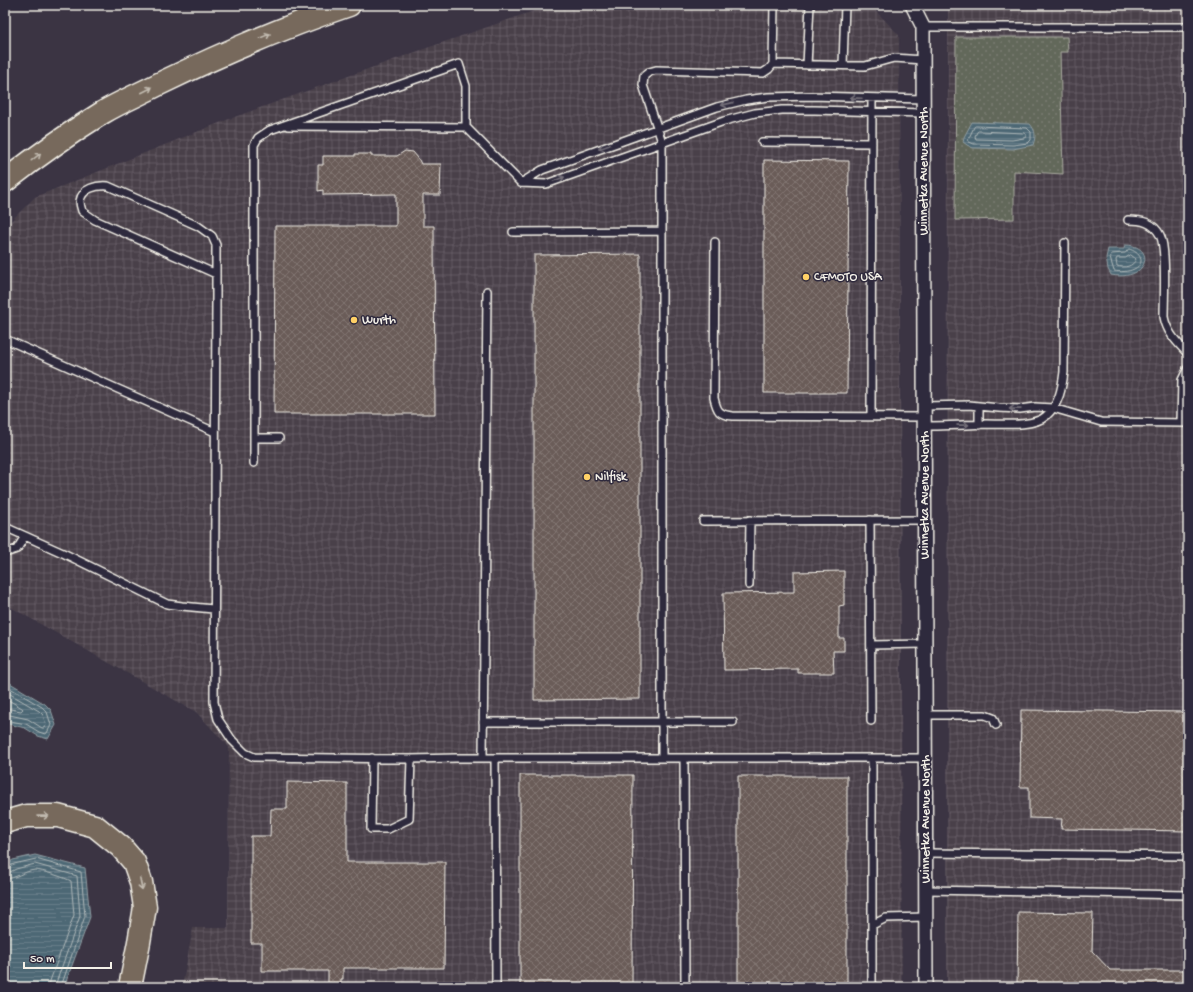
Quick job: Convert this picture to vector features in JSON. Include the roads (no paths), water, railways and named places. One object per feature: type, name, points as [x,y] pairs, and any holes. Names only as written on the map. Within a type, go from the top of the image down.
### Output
[{"type":"highway","points":[[5,163],[20,150],[72,114],[138,78],[212,43],[303,5]]},
{"type":"highway","points":[[5,181],[61,139],[104,112],[213,58],[286,28],[349,5]]},
{"type":"highway","points":[[5,822],[26,816],[58,816],[95,826],[121,847],[134,862],[141,882],[145,907],[130,987]]},
{"type":"street","name":"Winnetka Avenue North","points":[[912,5],[923,27],[926,987]]},
{"type":"lane","points":[[662,758],[662,142],[643,84],[644,76],[649,72],[656,70],[763,72],[769,69],[773,64],[774,5]]},
{"type":"lane","points":[[807,65],[810,5]]},
{"type":"lane","points":[[843,65],[845,5]]},
{"type":"lane","points":[[923,27],[1188,27]]},
{"type":"lane","points":[[773,64],[865,66],[894,58],[923,60]]},
{"type":"lane","points":[[254,463],[254,145],[258,138],[270,130],[459,64],[466,86],[466,127],[521,183],[546,184],[662,142],[724,121],[755,113],[789,110],[924,113]]},
{"type":"lane","points":[[521,183],[542,170],[657,128],[717,107],[760,98],[811,96],[923,99]]},
{"type":"lane","points":[[871,416],[872,98]]},
{"type":"lane","points":[[282,126],[466,127]]},
{"type":"lane","points":[[762,142],[872,143]]},
{"type":"lane","points":[[216,274],[95,220],[82,211],[80,201],[84,193],[90,188],[99,185],[108,186],[198,226],[212,236],[216,245],[216,274],[214,609],[214,702],[218,719],[232,740],[245,753],[254,758],[925,758]]},
{"type":"lane","points":[[1128,220],[1140,220],[1151,224],[1160,235],[1164,251],[1164,317],[1166,326],[1188,354]]},
{"type":"lane","points":[[513,232],[662,231]]},
{"type":"lane","points":[[715,242],[714,398],[717,410],[725,416],[924,416],[979,425],[1017,425],[1033,422],[1045,417],[1053,408],[1059,396],[1063,384],[1064,372],[1064,243]]},
{"type":"lane","points":[[482,758],[486,291]]},
{"type":"lane","points":[[5,339],[215,432]]},
{"type":"lane","points":[[924,416],[969,405],[1020,409],[1036,407],[1053,408],[1101,422],[1185,423],[1182,380],[1188,368]]},
{"type":"lane","points":[[979,406],[979,425]]},
{"type":"lane","points":[[254,438],[279,438]]},
{"type":"lane","points":[[703,520],[925,520]]},
{"type":"lane","points":[[749,585],[750,520]]},
{"type":"lane","points":[[870,520],[871,721]]},
{"type":"lane","points":[[5,527],[167,604],[214,609]]},
{"type":"lane","points":[[5,553],[17,549],[25,536]]},
{"type":"lane","points":[[871,645],[925,644]]},
{"type":"lane","points":[[925,715],[985,715],[993,718],[996,725]]},
{"type":"lane","points":[[483,722],[733,722]]},
{"type":"lane","points":[[372,758],[371,830],[388,830],[409,819],[411,759]]},
{"type":"lane","points":[[495,758],[496,987]]},
{"type":"lane","points":[[684,758],[685,987]]},
{"type":"lane","points":[[872,758],[872,987]]},
{"type":"lane","points":[[926,853],[1188,856]]},
{"type":"lane","points":[[926,890],[1188,895]]},
{"type":"lane","points":[[872,925],[886,918],[926,916]]},
{"type":"water","points":[[972,122],[1030,124],[1035,134],[1035,139],[1033,145],[1013,149],[973,148],[963,142]]},
{"type":"water","points":[[1125,245],[1135,247],[1142,251],[1145,256],[1144,263],[1141,269],[1134,273],[1124,276],[1111,275],[1106,258],[1108,249],[1124,249]]},
{"type":"water","points":[[5,680],[45,704],[51,710],[56,725],[48,739],[38,736],[25,728],[5,723]]},
{"type":"water","points":[[35,855],[85,868],[90,917],[64,987],[5,987],[5,865],[13,860]]},
{"type":"place","name":"CFMOTO USA","points":[[806,277]]},
{"type":"place","name":"Wurth","points":[[354,320]]},
{"type":"place","name":"Nilfisk","points":[[587,477]]}]
